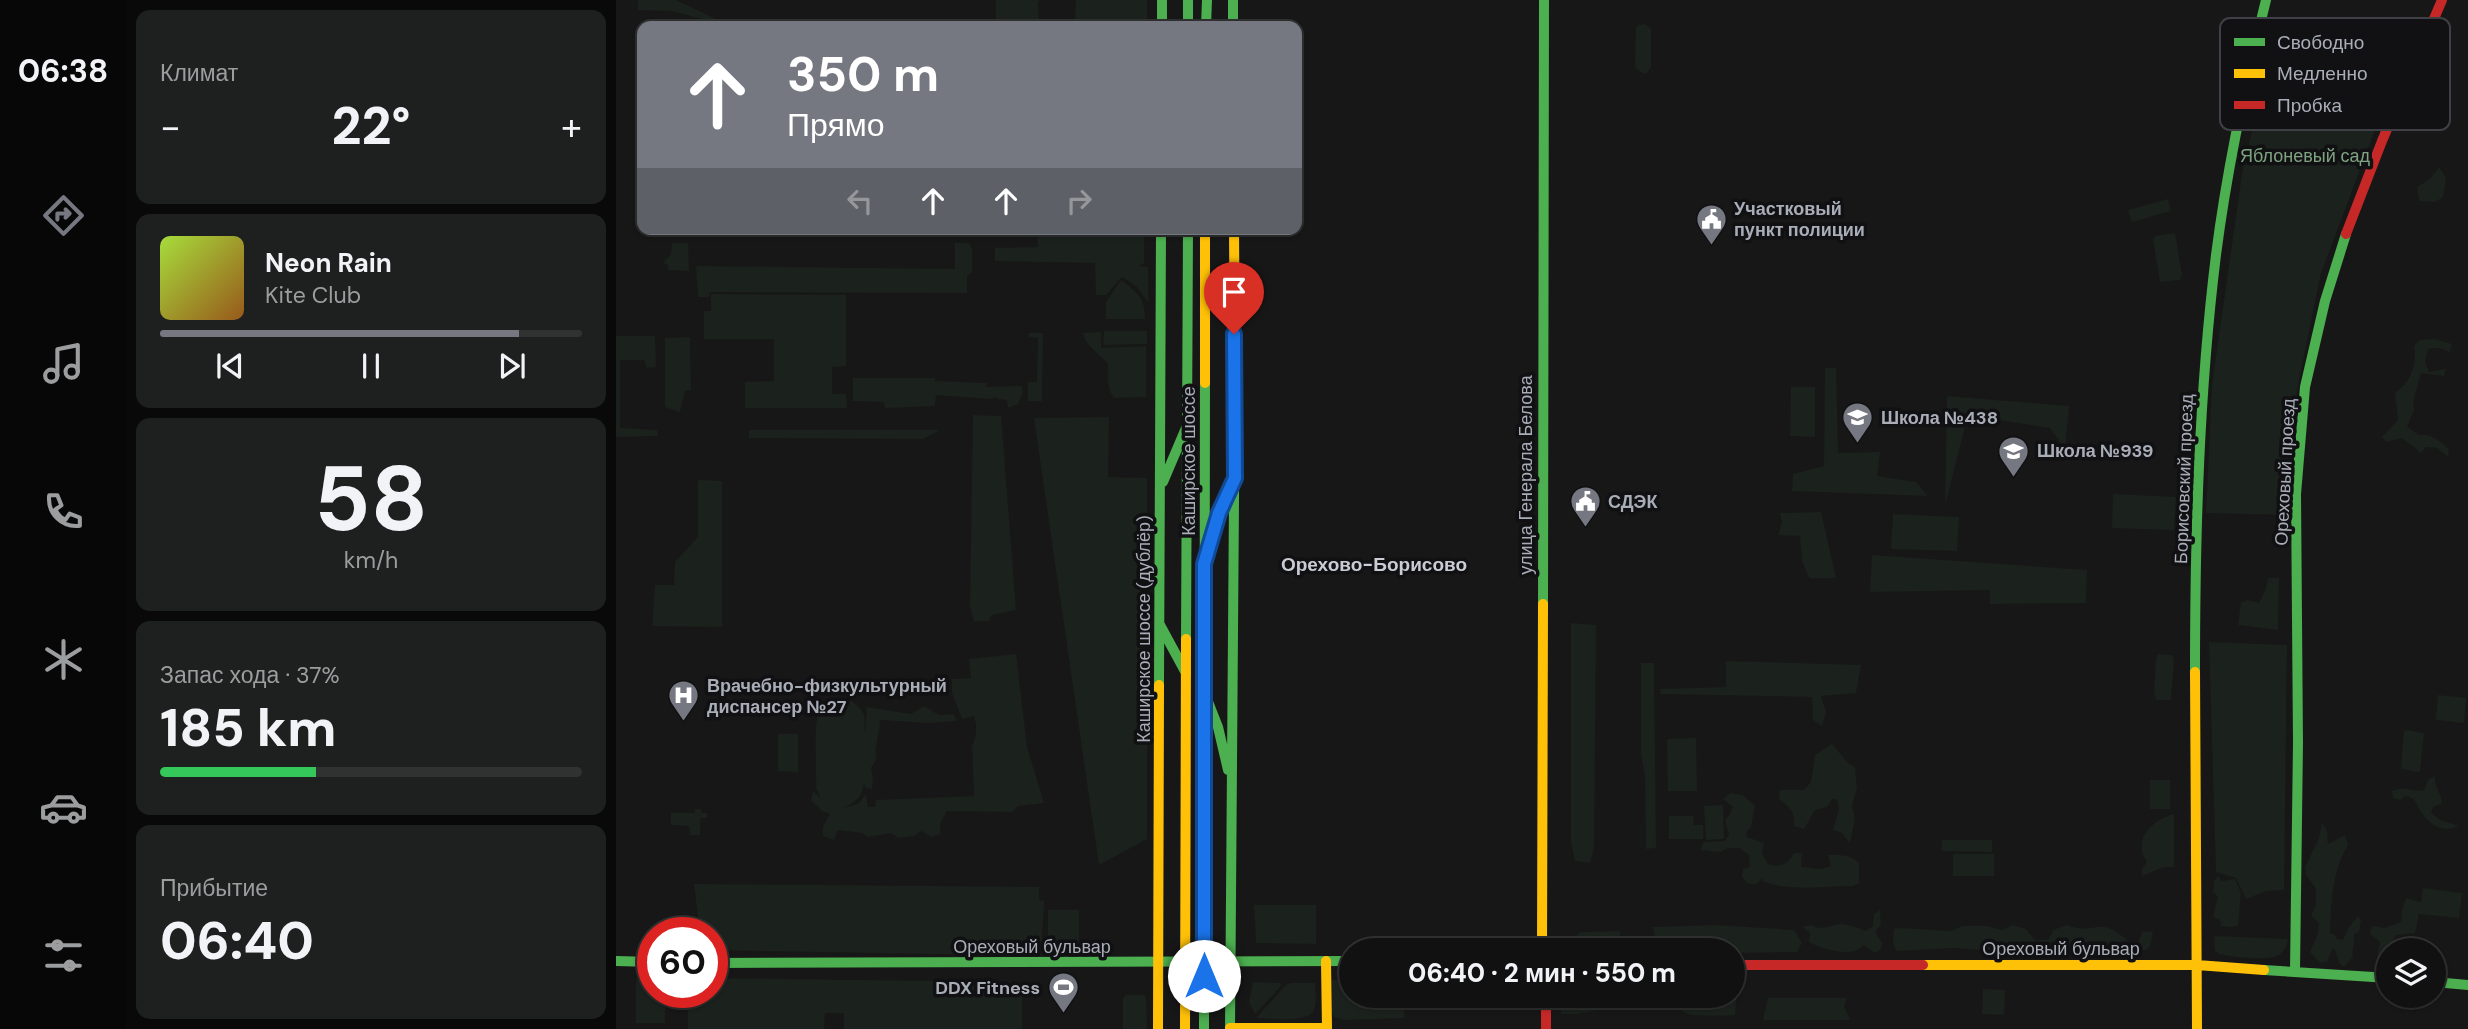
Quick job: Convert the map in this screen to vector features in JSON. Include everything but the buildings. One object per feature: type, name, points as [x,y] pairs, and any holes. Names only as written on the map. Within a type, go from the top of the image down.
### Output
[{"type":"main road","points":[[1162,0],[1162,21]]},
{"type":"main road","points":[[1188,0],[1188,21]]},
{"type":"main road","points":[[1206,21],[1207,0]]},
{"type":"main road","points":[[1233,0],[1233,21]]},
{"type":"main road","name":"улица Генерала Белова","points":[[1542,938],[1544,0]]},
{"type":"main road","name":"Борисовский проезд","points":[[2262,18],[2266,0]]},
{"type":"main road","name":"Ореховый проезд","points":[[2434,18],[2442,0]]},
{"type":"main road","name":"Борисовский проезд","points":[[2197,1029],[2196,569],[2202,404],[2211,297],[2237,130]]},
{"type":"main road","name":"Ореховый проезд","points":[[2295,970],[2298,743],[2296,494],[2305,387],[2340,251],[2387,130]]},
{"type":"main road","name":"Каширское шоссе (дублёр)","points":[[1158,1029],[1161,235]]},
{"type":"main road","name":"Каширское шоссе","points":[[1185,1029],[1188,235]]},
{"type":"main road","name":"Каширское шоссе","points":[[1204,1029],[1205,235]]},
{"type":"main road","points":[[1234,235],[1235,478],[1230,1028],[1327,1028],[1326,961]]},
{"type":"main road","points":[[1160,489],[1188,425]]},
{"type":"main road","points":[[1204,564],[1219,513],[1235,478]]},
{"type":"main road","points":[[1160,624],[1186,674]]},
{"type":"main road","points":[[1203,690],[1218,727],[1232,788]]},
{"type":"main road","points":[[616,961],[637,962]]},
{"type":"main road","name":"Ореховый бульвар","points":[[728,963],[1339,961]]},
{"type":"main road","name":"Ореховый бульвар","points":[[1745,965],[2197,965],[2376,977]]},
{"type":"main road","points":[[2446,983],[2468,985]]},
{"type":"main road","points":[[1546,1008],[1546,1029]]},
{"type":"green space","points":[[638,0],[676,0],[720,21],[706,21],[671,11],[638,10]]},
{"type":"green space","points":[[996,0],[1040,0],[1039,21],[996,21]]},
{"type":"green space","points":[[1076,0],[1147,0],[1147,21],[1075,21]]},
{"type":"green space","points":[[1645,24],[1651,29],[1651,67],[1647,73],[1643,73],[1635,68],[1636,29],[1638,25]]},
{"type":"green space","name":"Яблоневый сад","points":[[2252,130],[2375,130],[2321,273],[2297,390],[2289,515],[2206,513],[2212,385],[2243,167]]},
{"type":"green space","points":[[2439,167],[2446,178],[2443,197],[2435,202],[2419,201],[2417,187],[2430,179]]},
{"type":"green space","points":[[2168,199],[2171,211],[2132,222],[2128,210]]},
{"type":"green space","points":[[2175,233],[2182,275],[2180,280],[2160,282],[2153,239],[2155,236]]},
{"type":"green space","points":[[1038,235],[1144,235],[1144,263],[1139,266],[1148,267],[1148,302],[1136,286],[1122,277],[1106,295],[1096,295],[1095,263],[995,261],[995,248],[1038,247]]},
{"type":"green space","points":[[672,243],[688,243],[689,271],[668,270],[668,264],[664,264],[671,255]]},
{"type":"green space","points":[[955,243],[969,243],[972,249],[972,272],[967,276],[967,293],[710,292],[709,297],[698,297],[696,266],[955,269]]},
{"type":"green space","points":[[1120,281],[1140,297],[1145,319],[1106,319],[1106,302]]},
{"type":"green space","points":[[711,294],[846,295],[846,366],[832,367],[832,394],[846,394],[847,408],[745,408],[745,382],[774,381],[774,339],[704,339],[704,311],[711,311]]},
{"type":"green space","points":[[1104,331],[1147,331],[1147,344],[1103,345]]},
{"type":"green space","points":[[1101,332],[1101,348],[1146,346],[1146,397],[1114,398],[1111,394],[1108,364],[1089,345],[1083,333]]},
{"type":"green space","points":[[1029,333],[1043,333],[1042,401],[1028,401],[1028,382],[1037,382],[1038,338],[1029,337]]},
{"type":"green space","points":[[616,336],[655,336],[656,367],[647,368],[644,360],[620,360],[620,428],[657,430],[658,436],[616,437]]},
{"type":"green space","points":[[690,337],[691,390],[685,391],[680,412],[665,407],[665,338]]},
{"type":"green space","points":[[2435,339],[2452,344],[2450,352],[2439,348],[2428,349],[2425,362],[2429,372],[2446,369],[2444,376],[2421,373],[2413,402],[2414,410],[2407,427],[2419,435],[2431,436],[2439,441],[2449,449],[2448,457],[2437,448],[2426,447],[2421,453],[2402,438],[2387,442],[2382,437],[2398,420],[2395,393],[2405,384],[2412,372],[2414,346],[2420,340]]},
{"type":"green space","points":[[1825,368],[1836,368],[1838,453],[1880,452],[1877,476],[1916,482],[1928,496],[1792,491],[1793,474],[1824,466]]},
{"type":"green space","points":[[853,378],[935,378],[935,381],[986,383],[987,387],[1021,386],[1023,392],[1018,404],[1008,408],[1007,400],[997,397],[989,399],[936,395],[935,406],[885,408],[884,402],[853,401]]},
{"type":"green space","points":[[1791,387],[1815,387],[1815,437],[1790,436]]},
{"type":"green space","points":[[1947,396],[2069,406],[2065,449],[2050,428],[1968,415],[1945,506]]},
{"type":"green space","points":[[973,415],[1001,416],[1016,610],[992,615],[988,621],[974,621],[970,606]]},
{"type":"green space","points":[[1109,417],[1108,477],[1147,478],[1147,839],[1099,865],[1034,418]]},
{"type":"green space","points":[[749,430],[940,430],[923,439],[749,438]]},
{"type":"green space","points":[[698,480],[722,481],[722,627],[652,626],[655,585],[674,585],[675,562],[698,537]]},
{"type":"green space","points":[[2113,494],[2176,497],[2174,530],[2112,528]]},
{"type":"green space","points":[[1821,512],[1836,578],[1809,578],[1802,561],[1800,536],[1778,535],[1782,522],[1780,513]]},
{"type":"green space","points":[[1893,514],[1959,517],[1957,551],[1891,549]]},
{"type":"green space","points":[[1872,555],[2087,570],[2086,603],[1990,604],[1990,590],[1870,592]]},
{"type":"green space","points":[[2268,578],[2279,578],[2278,630],[2238,625],[2241,603],[2247,600],[2259,603]]},
{"type":"green space","points":[[1571,623],[1596,625],[1594,847],[1590,863],[1575,861],[1571,842]]},
{"type":"green space","points":[[2209,642],[2287,645],[2284,890],[2266,891],[2246,899],[2236,878],[2216,872]]},
{"type":"green space","points":[[1016,654],[1027,747],[1044,803],[1018,806],[1012,812],[947,811],[940,824],[940,834],[931,837],[921,831],[914,836],[899,838],[891,833],[868,837],[862,833],[838,830],[834,840],[823,836],[823,827],[830,814],[822,811],[811,800],[813,791],[821,798],[816,788],[816,737],[817,718],[823,706],[841,699],[854,703],[864,715],[865,734],[867,707],[911,714],[924,706],[939,715],[953,714],[956,719],[928,723],[880,720],[876,760],[871,768],[872,789],[865,787],[864,782],[858,799],[843,808],[858,804],[866,794],[868,807],[875,807],[876,800],[974,796],[972,746],[976,735],[975,719],[974,716],[962,719],[952,693],[952,679],[971,678],[969,659]]},
{"type":"green space","points":[[2158,654],[2172,655],[2174,659],[2171,700],[2157,700],[2154,694]]},
{"type":"green space","points":[[1726,661],[1861,665],[1856,693],[1821,696],[1826,712],[1822,726],[1813,720],[1812,697],[1660,694],[1661,689],[1726,687]]},
{"type":"green space","points":[[1641,663],[1654,663],[1656,848],[1646,849],[1645,776],[1641,754]]},
{"type":"green space","points":[[2438,695],[2466,698],[2464,723],[2436,720]]},
{"type":"green space","points":[[2404,731],[2424,733],[2418,772],[2401,769]]},
{"type":"green space","points":[[778,734],[798,734],[798,772],[778,771]]},
{"type":"green space","points":[[1696,738],[1697,791],[1668,791],[1667,739]]},
{"type":"green space","points":[[1832,744],[1849,764],[1855,767],[1857,788],[1852,805],[1855,819],[1850,843],[1842,833],[1833,830],[1839,809],[1837,799],[1832,799],[1827,807],[1815,810],[1804,829],[1794,826],[1791,810],[1779,799],[1780,790],[1804,790],[1811,782],[1815,755]]},
{"type":"green space","points":[[2435,776],[2442,803],[2433,807],[2431,813],[2440,820],[2459,826],[2444,829],[2437,827],[2421,812],[2414,799],[2406,796],[2400,800],[2393,798],[2392,791],[2396,789],[2424,790],[2428,780]]},
{"type":"green space","points":[[2150,780],[2170,780],[2170,809],[2150,809]]},
{"type":"green space","points":[[1730,793],[1743,795],[1755,806],[1751,827],[1746,832],[1747,837],[1764,843],[1762,853],[1768,864],[1783,864],[1794,853],[1802,853],[1801,867],[1820,869],[1831,866],[1828,855],[1845,856],[1859,863],[1859,883],[1853,886],[1795,887],[1772,884],[1763,881],[1763,878],[1755,885],[1747,883],[1742,877],[1743,869],[1750,867],[1749,855],[1740,848],[1728,848],[1720,852],[1700,850],[1704,842],[1725,841],[1729,835],[1725,820],[1733,807],[1723,799]]},
{"type":"green space","points":[[1723,805],[1724,839],[1706,840],[1704,806]]},
{"type":"green space","points":[[695,809],[707,813],[707,818],[700,818],[700,835],[690,835],[689,826],[671,825],[671,813],[695,813]]},
{"type":"green space","points":[[2174,814],[2174,867],[2164,867],[2142,876],[2142,869],[2147,862],[2143,854],[2143,838],[2152,826]]},
{"type":"green space","points":[[1669,816],[1693,816],[1694,825],[1703,825],[1703,839],[1669,839]]},
{"type":"green space","points":[[2322,822],[2327,832],[2328,844],[2345,835],[2348,845],[2336,876],[2330,933],[2343,940],[2358,916],[2361,921],[2359,931],[2354,935],[2353,957],[2344,967],[2339,963],[2335,949],[2327,962],[2320,963],[2310,952],[2318,934],[2319,923],[2311,916],[2316,904],[2316,889],[2306,875],[2305,867],[2319,838]]},
{"type":"green space","points":[[1942,840],[1992,840],[1992,852],[1942,851]]},
{"type":"green space","points":[[1953,854],[1994,854],[1994,876],[1953,876]]},
{"type":"green space","points":[[2218,876],[2222,881],[2235,879],[2241,893],[2238,925],[2221,926],[2220,920],[2213,917],[2218,897],[2213,892],[2214,881]]},
{"type":"green space","points":[[694,884],[1039,887],[1039,900],[1044,901],[1041,956],[728,950],[728,917],[698,917]]},
{"type":"green space","points":[[2423,888],[2462,893],[2459,918],[2419,914],[2415,933],[2376,939],[2370,934],[2372,926],[2385,928],[2401,922],[2406,898],[2421,902]]},
{"type":"green space","points":[[1254,905],[1316,905],[1316,944],[1256,943]]},
{"type":"green space","points":[[1048,910],[1079,910],[1079,948],[1048,948]]},
{"type":"green space","points":[[1880,910],[1881,925],[1875,932],[1882,943],[1881,949],[1875,953],[1863,945],[1845,952],[1822,947],[1809,942],[1810,933],[1802,927],[1812,925],[1823,928],[1842,924],[1866,931],[1873,926],[1874,914]]},
{"type":"green space","points":[[1716,925],[1794,930],[1802,943],[1797,952],[1745,953],[1745,938],[1655,938],[1653,927]]},
{"type":"green space","points":[[2013,925],[2026,929],[2035,940],[2048,940],[2053,930],[2067,925],[2085,929],[2110,928],[2128,941],[2138,941],[2143,931],[2153,932],[2150,946],[2146,950],[2006,952],[1954,948],[1897,951],[1893,944],[1894,929],[1898,928],[1951,931],[1962,926],[1987,926],[2002,930]]},
{"type":"green space","points":[[1620,931],[1621,938],[1574,938],[1581,932]]},
{"type":"green space","points":[[2214,936],[2288,939],[2278,955],[2256,958],[2219,954],[2215,951]]},
{"type":"green space","points":[[728,978],[1022,982],[1022,1029],[844,1029],[844,1013],[825,1013],[824,1029],[688,1029],[688,1008],[728,1008]]},
{"type":"green space","points":[[637,979],[637,1008],[665,1008],[665,1023],[636,1023]]},
{"type":"green space","points":[[1331,980],[1339,980],[1339,1008],[1404,1008],[1404,1018],[1344,1020],[1334,1017],[1330,1009]]},
{"type":"green space","points":[[1253,982],[1280,983],[1281,986],[1255,1014],[1249,1002]]},
{"type":"green space","points":[[1315,983],[1316,1004],[1312,1013],[1299,1018],[1256,1018],[1287,984]]},
{"type":"green space","points":[[1983,989],[2005,990],[2004,1015],[1982,1014]]},
{"type":"green space","points":[[1125,995],[1146,997],[1147,1029],[1123,1029]]},
{"type":"green space","points":[[1768,998],[1847,998],[1844,1006],[1850,1020],[1763,1020]]},
{"type":"green space","points":[[1561,1008],[1597,1008],[1578,1014],[1561,1014]]},
{"type":"green space","points":[[1680,1008],[1735,1008],[1735,1015],[1691,1015]]},
{"type":"traffic: fast","points":[[1162,0],[1162,21]]},
{"type":"traffic: fast","points":[[1188,0],[1188,21]]},
{"type":"traffic: fast","points":[[1206,21],[1207,0]]},
{"type":"traffic: fast","points":[[1233,0],[1233,21]]},
{"type":"traffic: fast","points":[[1543,604],[1544,0]]},
{"type":"traffic: fast","points":[[2262,18],[2266,0]]},
{"type":"traffic: fast","points":[[2195,672],[2199,463],[2210,307],[2220,223],[2237,130]]},
{"type":"traffic: fast","points":[[2295,970],[2298,743],[2296,494],[2305,387],[2325,301],[2346,234]]},
{"type":"traffic: fast","points":[[1159,685],[1161,235]]},
{"type":"traffic: fast","points":[[1186,639],[1188,235]]},
{"type":"traffic: fast","points":[[1230,1029],[1235,367]]},
{"type":"traffic: fast","points":[[1204,1029],[1205,383]]},
{"type":"traffic: fast","points":[[1163,482],[1186,428]]},
{"type":"traffic: fast","points":[[1206,557],[1219,513],[1233,482]]},
{"type":"traffic: fast","points":[[1160,625],[1186,673]]},
{"type":"traffic: fast","points":[[1205,694],[1218,727],[1228,770]]},
{"type":"traffic: fast","points":[[616,961],[637,962]]},
{"type":"traffic: fast","points":[[728,963],[1339,961]]},
{"type":"traffic: fast","points":[[2264,970],[2376,977]]},
{"type":"traffic: fast","points":[[2446,983],[2468,985]]},
{"type":"traffic: slow","points":[[1205,235],[1205,383]]},
{"type":"traffic: slow","points":[[1234,235],[1235,367]]},
{"type":"traffic: slow","points":[[1542,938],[1543,604]]},
{"type":"traffic: slow","points":[[1185,1029],[1186,639]]},
{"type":"traffic: slow","points":[[2195,672],[2197,1029]]},
{"type":"traffic: slow","points":[[1158,1029],[1159,685]]},
{"type":"traffic: slow","points":[[1230,1028],[1327,1028],[1326,961]]},
{"type":"traffic: slow","points":[[1923,965],[2197,965],[2264,970]]},
{"type":"traffic: jam","points":[[2434,18],[2442,0]]},
{"type":"traffic: jam","points":[[2346,234],[2387,130]]},
{"type":"traffic: jam","points":[[1745,965],[1923,965]]},
{"type":"traffic: jam","points":[[1546,1008],[1546,1029]]},
{"type":"place","name":"Участковый пункт полиции","points":[[1711,246]]},
{"type":"place","name":"Школа №438","points":[[1858,445]]},
{"type":"place","name":"Школа №939","points":[[2014,478]]},
{"type":"place","name":"СДЭК","points":[[1585,529]]},
{"type":"place","name":"Врачебно-физкультурный диспансер №27","points":[[684,723]]},
{"type":"place","name":"DDX Fitness","points":[[1063,1015]]},
{"type":"district","name":"Орехово-Борисово","points":[[1374,564]]},
{"type":"route","points":[[1204,976],[1204,564],[1219,513],[1235,478],[1234,334]]}]
